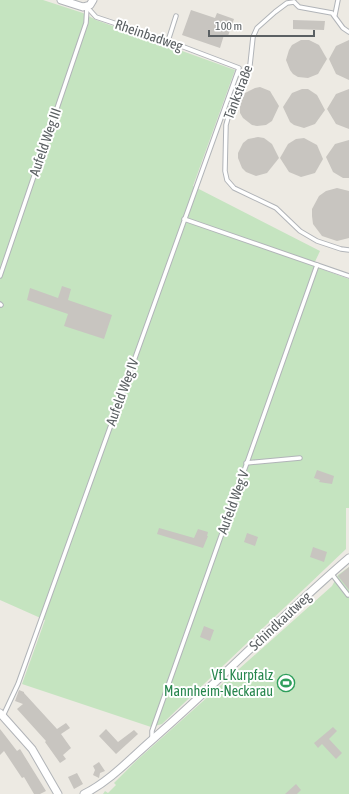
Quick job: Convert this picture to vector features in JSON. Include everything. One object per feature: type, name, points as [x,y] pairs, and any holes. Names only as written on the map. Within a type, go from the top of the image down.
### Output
[{"type":"street","points":[[62,0],[79,3],[88,7],[93,0]]},
{"type":"street","name":"Schindkautweg","points":[[84,794],[103,782],[180,716],[331,573],[349,558]]},
{"type":"street","points":[[2,715],[32,749],[58,794]]},
{"type":"lane","points":[[338,0],[335,15],[343,28],[349,32]]},
{"type":"lane","points":[[294,1],[299,7],[335,15]]},
{"type":"lane","name":"Tankstraße","points":[[294,1],[287,3],[257,28],[253,38],[250,65],[234,96],[226,125],[225,171],[227,180],[234,188],[276,208],[300,231],[316,241],[349,250]]},
{"type":"lane","name":"Rheinbadweg","points":[[88,7],[96,17],[168,41],[239,68]]},
{"type":"lane","name":"Aufeld Weg III","points":[[0,276],[86,22],[88,7]]},
{"type":"lane","points":[[168,41],[176,16]]},
{"type":"lane","name":"Aufeld Weg IV","points":[[2,715],[18,684],[239,68]]},
{"type":"lane","points":[[184,219],[349,276]]},
{"type":"lane","name":"Aufeld Weg V","points":[[153,739],[152,731],[317,265]]},
{"type":"lane","points":[[246,464],[300,458]]},
{"type":"lane","points":[[331,573],[348,595]]},
{"type":"green space","points":[[0,0],[43,0],[83,13],[96,20],[235,70],[193,186],[320,251],[313,266],[349,279],[349,508],[346,508],[346,549],[162,724],[151,727],[22,684],[45,620],[0,600]]},
{"type":"green space","name":"VfL Kurpfalz Mannheim-Neckarau","points":[[349,567],[349,794],[103,794],[105,791],[108,793],[116,785],[114,783],[136,761],[332,586],[338,575]]},
{"type":"building","points":[[191,10],[215,18],[217,13],[234,19],[228,36],[224,35],[220,48],[182,35]]},
{"type":"building","points":[[293,20],[325,21],[324,30],[293,29]]},
{"type":"building","points":[[301,40],[309,40],[319,45],[327,59],[318,74],[308,78],[298,77],[293,74],[286,60],[292,45]]},
{"type":"building","points":[[349,40],[349,80],[336,74],[329,59],[336,46]]},
{"type":"building","points":[[260,87],[270,91],[279,106],[272,121],[266,125],[257,126],[252,125],[243,118],[240,113],[240,103],[245,93]]},
{"type":"building","points":[[302,89],[308,89],[317,95],[325,110],[315,124],[304,128],[290,122],[283,107],[292,93]]},
{"type":"building","points":[[349,89],[349,129],[336,124],[327,109],[336,94]]},
{"type":"building","points":[[258,137],[264,138],[272,144],[279,158],[267,173],[256,176],[246,172],[242,168],[238,158],[238,153],[243,143],[248,139]]},
{"type":"building","points":[[304,138],[317,145],[323,159],[315,173],[301,177],[289,172],[280,158],[288,144],[296,139]]},
{"type":"building","points":[[349,140],[349,178],[343,178],[333,172],[326,157],[335,144]]},
{"type":"building","points":[[337,188],[349,191],[349,238],[337,241],[322,236],[313,224],[312,209],[319,196],[326,191]]},
{"type":"building","points":[[62,286],[71,289],[68,300],[112,315],[104,339],[64,326],[68,314],[27,300],[30,288],[58,298]]},
{"type":"building","points":[[317,470],[334,476],[332,484],[319,482],[320,480],[314,478]]},
{"type":"building","points":[[159,528],[194,538],[198,529],[208,532],[208,536],[203,548],[157,534]]},
{"type":"building","points":[[247,533],[258,537],[255,546],[244,542]]},
{"type":"building","points":[[313,547],[327,552],[324,562],[310,557]]},
{"type":"building","points":[[349,567],[349,590],[338,576]]},
{"type":"building","points":[[204,626],[214,630],[210,641],[200,637]]},
{"type":"building","points":[[19,690],[24,692],[57,729],[66,723],[70,728],[61,734],[71,748],[63,755],[66,759],[60,763],[45,742],[46,741],[17,709],[23,704],[15,701]]},
{"type":"building","points":[[333,727],[337,731],[329,739],[342,753],[336,759],[322,744],[318,748],[314,743]]},
{"type":"building","points":[[0,729],[17,751],[20,749],[46,791],[40,794],[34,794],[24,777],[22,778],[4,751],[0,755]]},
{"type":"building","points":[[106,729],[118,742],[134,730],[138,734],[116,754],[99,736]]},
{"type":"building","points":[[99,762],[105,771],[100,773],[99,778],[93,775],[95,770],[93,766]]},
{"type":"building","points":[[77,773],[83,784],[74,789],[68,777]]},
{"type":"building","points":[[296,784],[301,790],[297,794],[285,794]]},
{"type":"place","name":"VfL Kurpfalz Mannheim-Neckarau","points":[[286,683]]}]
